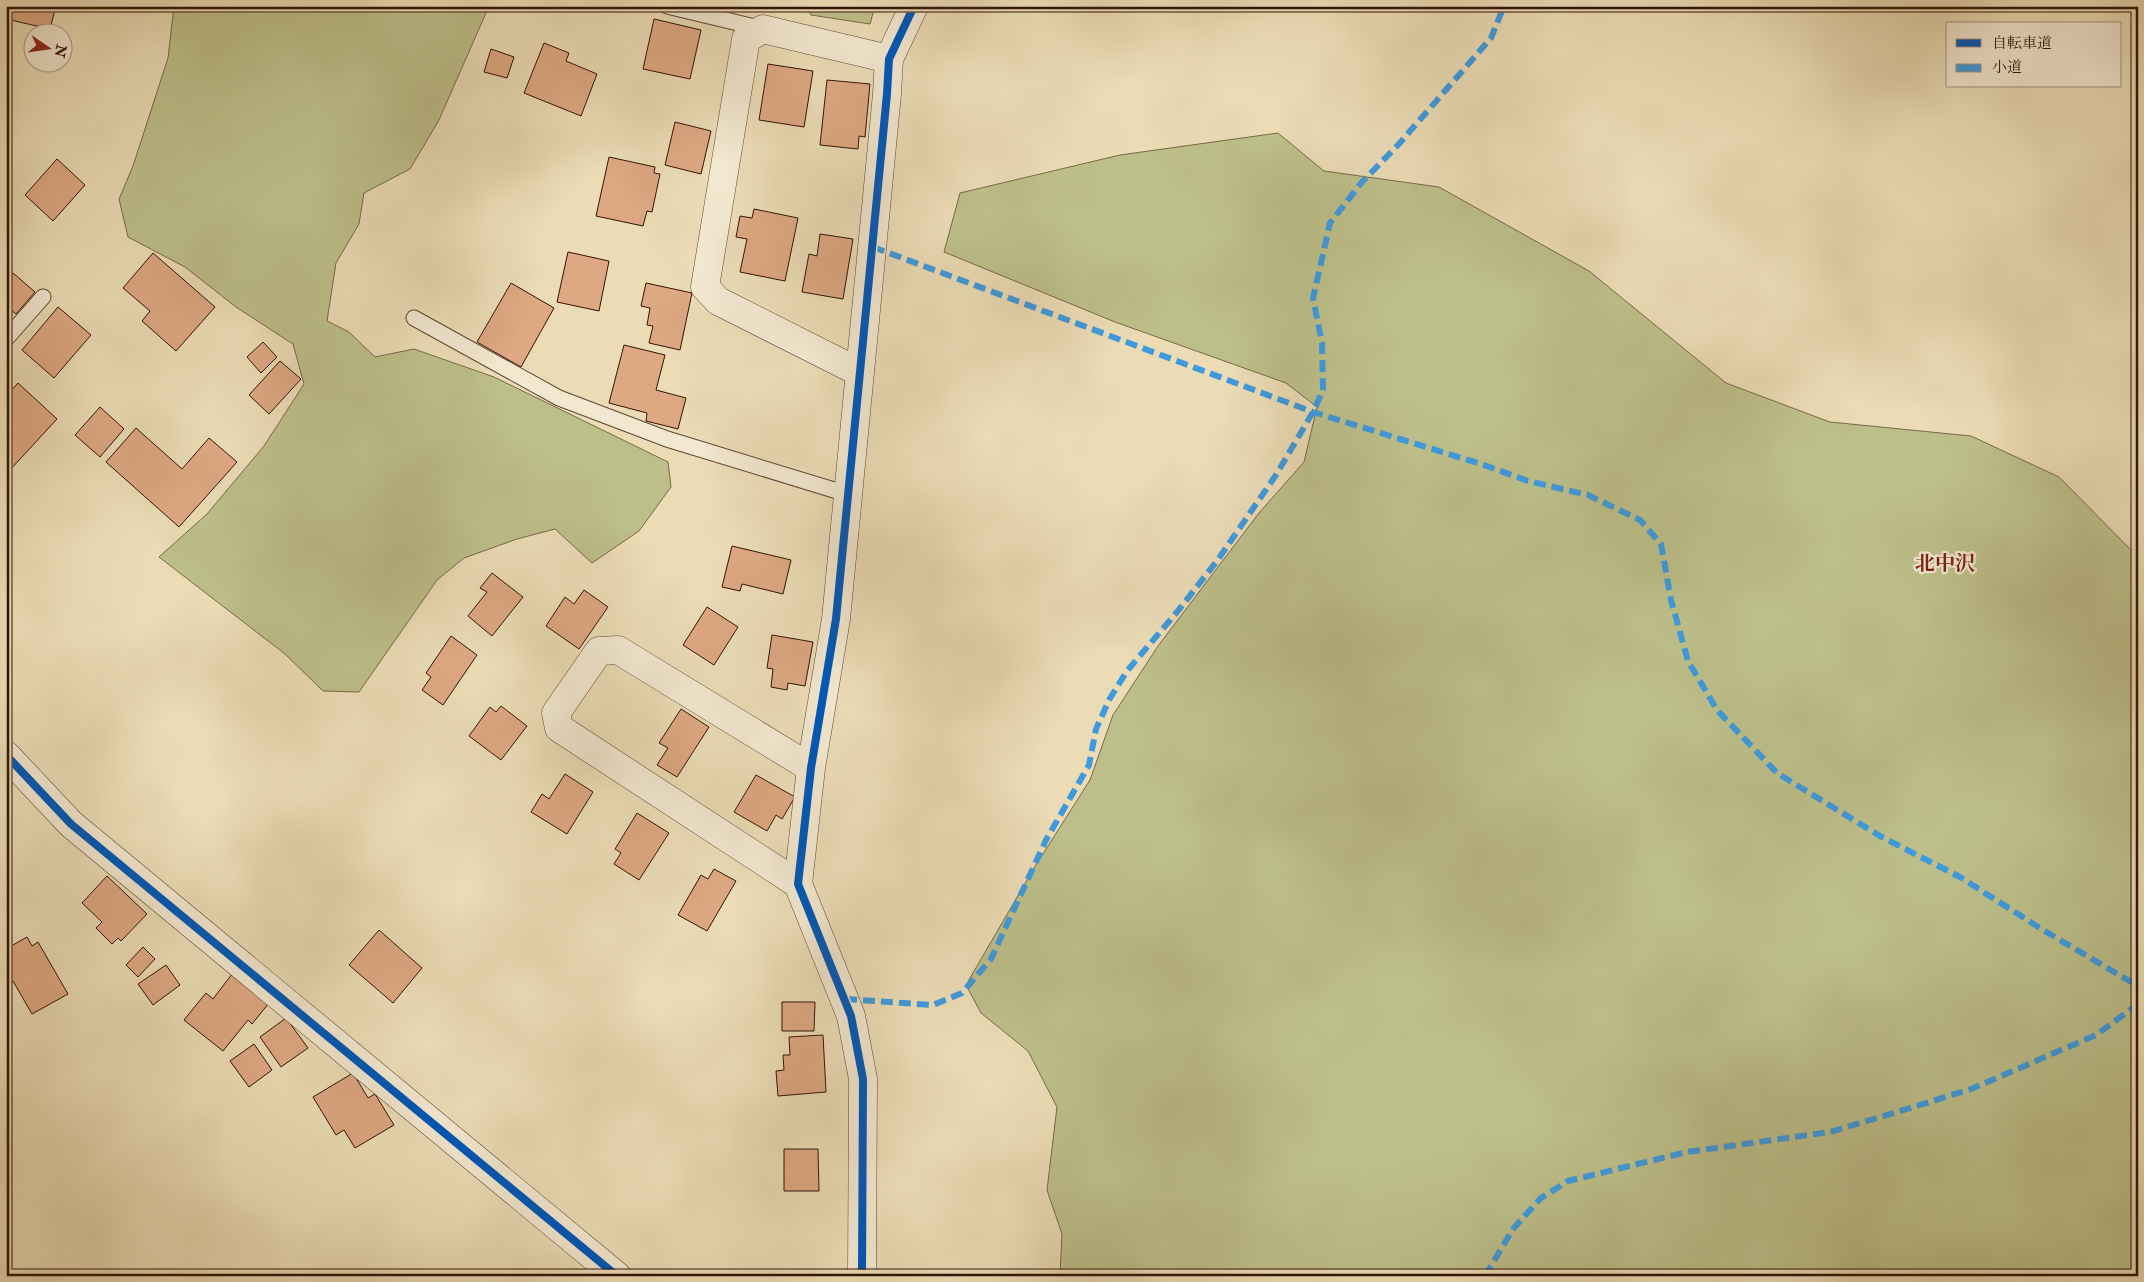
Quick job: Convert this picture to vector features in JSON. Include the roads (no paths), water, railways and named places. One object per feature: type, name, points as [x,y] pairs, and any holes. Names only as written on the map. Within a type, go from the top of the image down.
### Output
[{"type":"street","points":[[862,1276],[863,1079],[851,1016],[798,884],[810,768],[836,619],[889,59],[914,6]]},
{"type":"street","points":[[859,372],[718,301],[705,287],[746,39],[762,29],[889,59]]},
{"type":"street","points":[[798,884],[559,728],[556,713],[599,652],[618,650],[810,768]]},
{"type":"street","points":[[6,755],[71,824],[618,1276]]},
{"type":"lane","points":[[667,6],[762,29]]},
{"type":"lane","points":[[6,339],[43,297]]},
{"type":"lane","points":[[414,318],[559,398],[667,439],[847,494]]},
{"type":"district","name":"北中沢","points":[[1945,563]]}]
